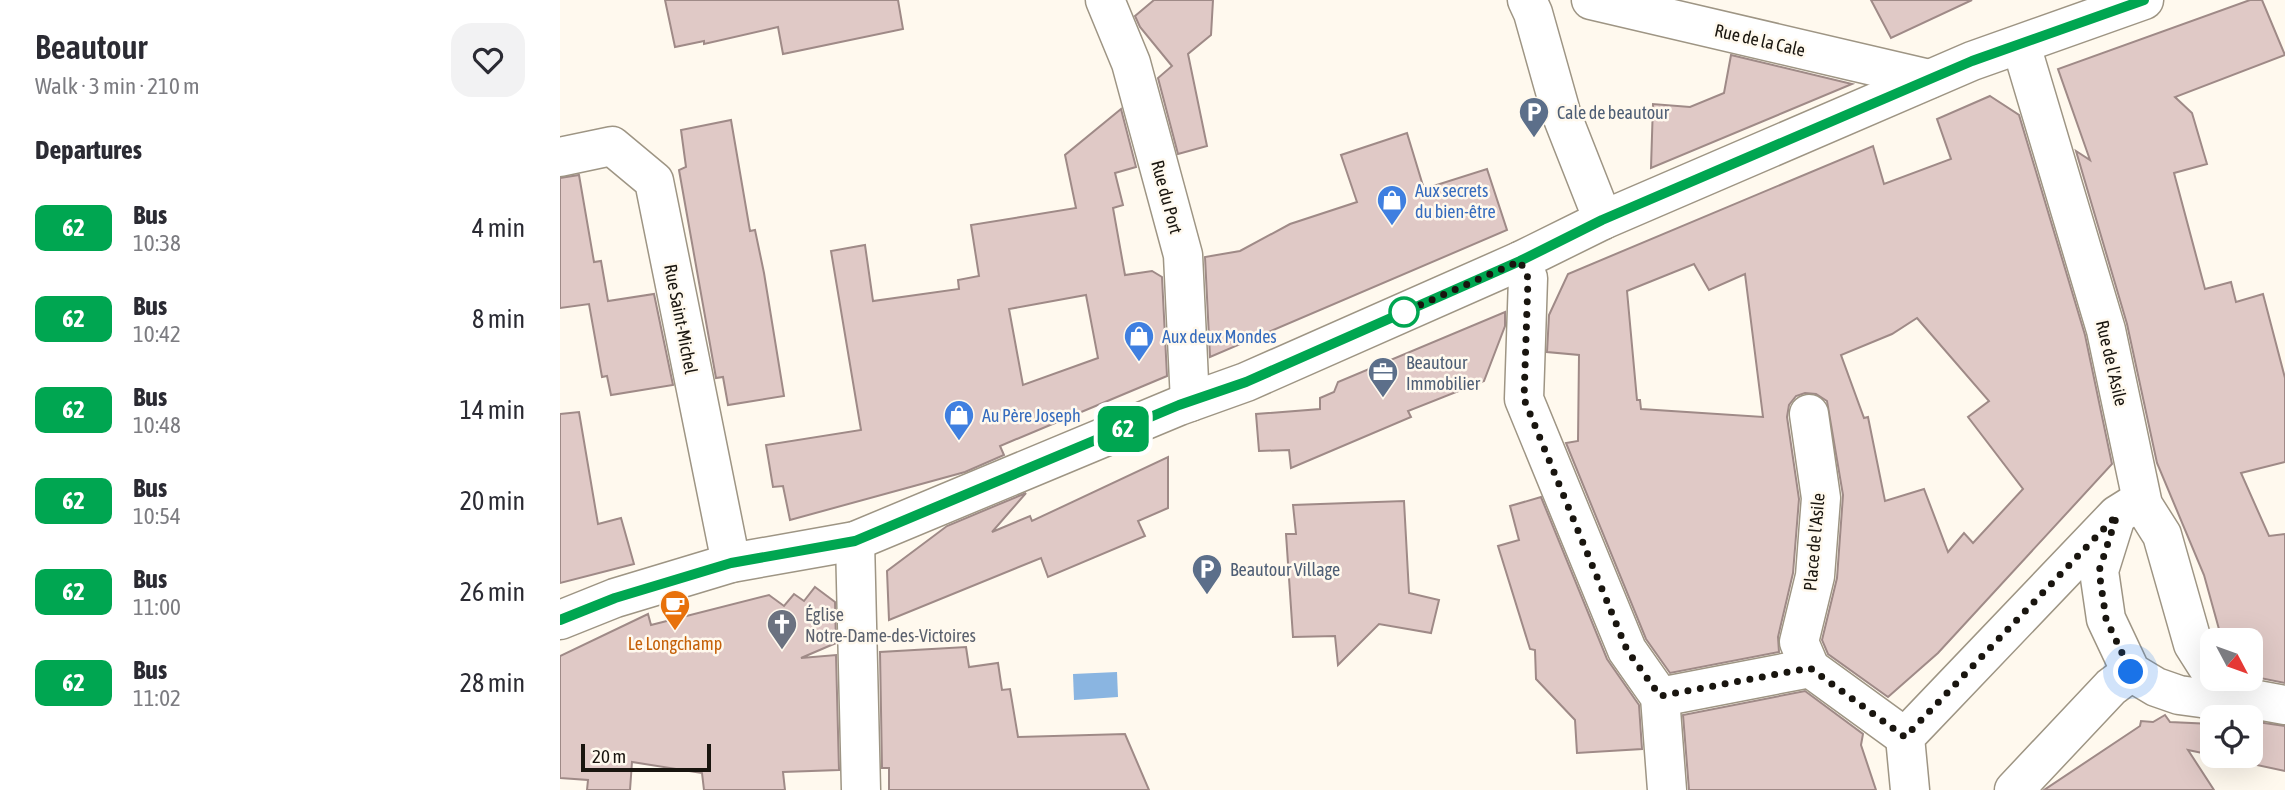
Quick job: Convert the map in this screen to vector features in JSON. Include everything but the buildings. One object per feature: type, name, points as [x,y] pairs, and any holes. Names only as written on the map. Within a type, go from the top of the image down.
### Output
[{"type":"street","name":"Rue du Port","points":[[1105,0],[1131,62],[1183,255],[1190,402]]},
{"type":"street","points":[[1527,0],[1562,116],[1602,220]]},
{"type":"street","name":"Rue de la Cale","points":[[1591,0],[1929,79]]},
{"type":"street","points":[[560,620],[615,598],[731,563],[855,541],[1190,402],[1246,382],[1520,261],[1602,220],[1929,79],[2144,0]]},
{"type":"street","name":"Rue de l'Asile","points":[[2021,45],[2106,330],[2130,510],[2162,535],[2193,645],[2200,656]]},
{"type":"street","name":"Rue Saint-Michel","points":[[560,157],[612,146],[654,181],[731,563]]},
{"type":"street","points":[[1520,261],[1528,278],[1524,399],[1627,650],[1660,696],[1667,790]]},
{"type":"street","name":"Place de l'Asile","points":[[1808,414],[1821,498],[1815,576],[1799,642],[1810,668]]},
{"type":"street","points":[[2130,510],[2099,571],[2106,619],[2131,672],[2156,687],[2179,695],[2201,698],[2208,691]]},
{"type":"street","points":[[1905,737],[2130,510]]},
{"type":"street","points":[[855,541],[861,790]]},
{"type":"street","points":[[1660,696],[1810,668],[1905,737],[1910,790]]},
{"type":"street","points":[[2014,790],[2111,687],[2131,672]]},
{"type":"street","points":[[2244,691],[2285,705]]},
{"type":"water","points":[[1117,672],[1118,697],[1074,700],[1073,674]]},
{"type":"bus line","name":"62","points":[[560,620],[615,598],[731,563],[855,541],[1179,405],[1246,382],[1520,261],[1602,220],[1972,61],[2144,0]]},
{"type":"place","name":"Cale de beautour","points":[[1534,139]]},
{"type":"place","name":"Aux secrets du bien-être","points":[[1392,227]]},
{"type":"place","name":"Aux deux Mondes","points":[[1139,363]]},
{"type":"place","name":"Beautour Immobilier","points":[[1383,399]]},
{"type":"place","name":"Au Père Joseph","points":[[959,442]]},
{"type":"place","name":"Beautour Village","points":[[1207,596]]},
{"type":"place","name":"Le Longchamp","points":[[675,632]]},
{"type":"place","name":"Église Notre-Dame-des-Victoires","points":[[782,651]]},
{"type":"route","points":[[1404,312],[1395,316],[1520,261],[1528,278],[1523,364],[1524,399],[1627,650],[1660,696],[1810,668],[1905,737],[2117,515],[2099,571],[2106,619],[2131,672]]}]
